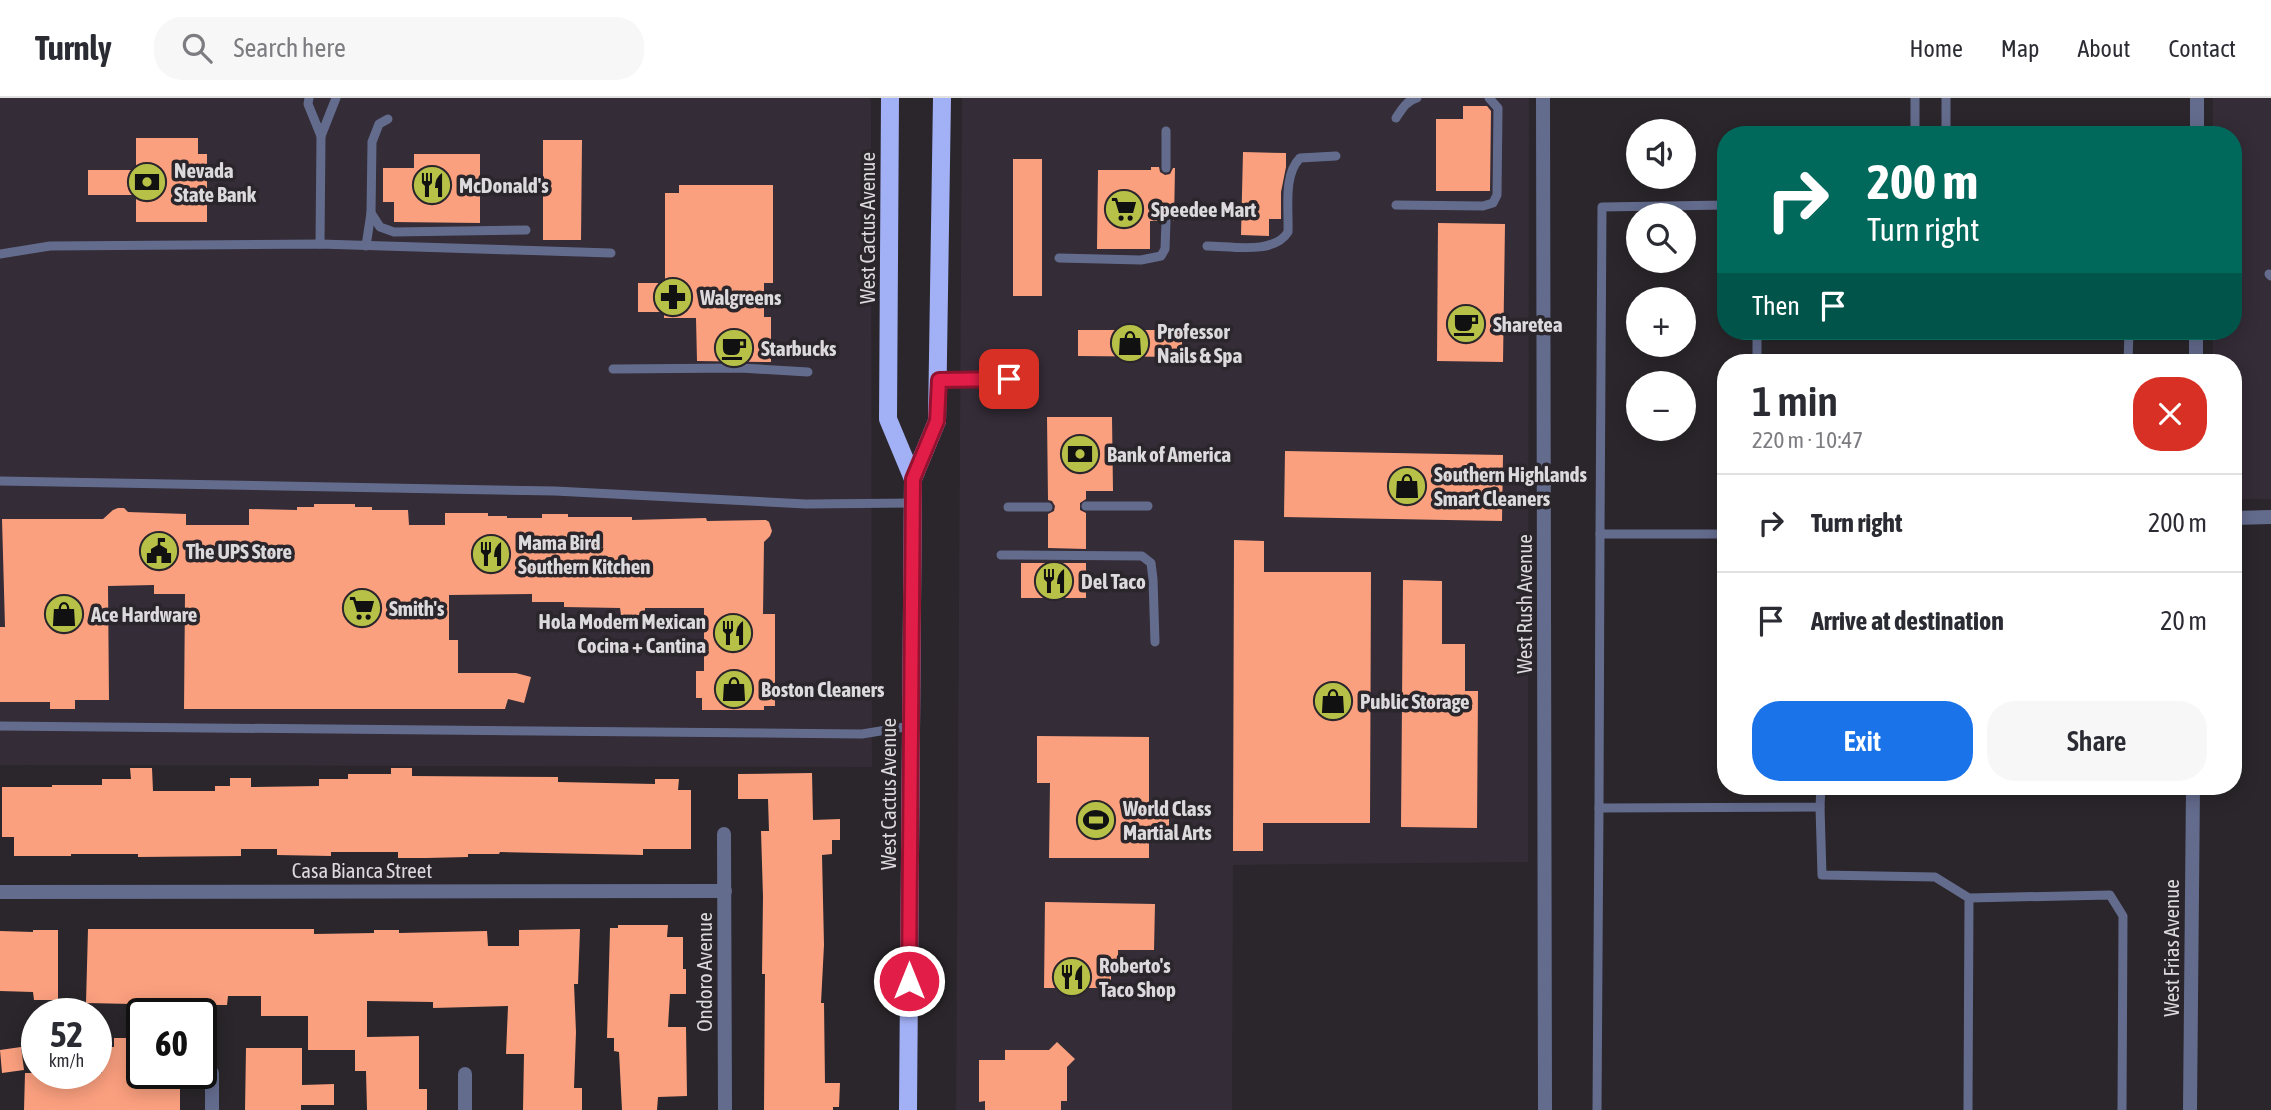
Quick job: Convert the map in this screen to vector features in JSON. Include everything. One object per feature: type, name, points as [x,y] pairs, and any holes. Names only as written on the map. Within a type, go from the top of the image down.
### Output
[{"type":"main road","name":"West Cactus Avenue","points":[[890,98],[888,419],[913,479]]},
{"type":"main road","name":"West Cactus Avenue","points":[[908,1110],[913,479],[937,421],[942,98]]},
{"type":"street","name":"West Rush Avenue","points":[[1543,98],[1545,1110]]},
{"type":"street","points":[[2197,98],[2197,126]]},
{"type":"street","points":[[2242,518],[2271,517]]},
{"type":"street","name":"West Frias Avenue","points":[[2190,1110],[2193,795]]},
{"type":"street","name":"Ondoro Avenue","points":[[724,834],[725,1110]]},
{"type":"street","name":"Casa Bianca Street","points":[[0,892],[725,891]]},
{"type":"street","points":[[465,1074],[465,1110]]},
{"type":"street","points":[[212,1089],[212,1110]]},
{"type":"lane","points":[[309,98],[308,104],[321,136],[320,244]]},
{"type":"lane","points":[[321,136],[336,98]]},
{"type":"lane","points":[[1396,118],[1410,100],[1417,98]]},
{"type":"lane","points":[[1396,205],[1493,204],[1497,195],[1498,108],[1489,98]]},
{"type":"lane","points":[[1915,98],[1915,126]]},
{"type":"lane","points":[[1946,98],[1946,126]]},
{"type":"lane","points":[[366,246],[371,213],[372,142],[379,124],[388,119]]},
{"type":"lane","points":[[1166,131],[1166,167]]},
{"type":"lane","points":[[1207,246],[1267,247],[1283,240],[1288,232],[1290,176],[1293,165],[1300,158],[1336,156]]},
{"type":"lane","points":[[1597,1110],[1602,207],[1717,205]]},
{"type":"lane","points":[[371,213],[380,227],[394,232],[526,230]]},
{"type":"lane","points":[[1059,258],[1141,260],[1161,256],[1166,249],[1166,221]]},
{"type":"lane","points":[[0,254],[50,246],[320,244],[611,253]]},
{"type":"lane","points":[[613,369],[741,368],[808,372]]},
{"type":"lane","points":[[939,380],[1009,379]]},
{"type":"lane","points":[[0,481],[543,490],[806,504],[913,503]]},
{"type":"lane","points":[[1086,506],[1148,506]]},
{"type":"lane","points":[[1008,507],[1048,507]]},
{"type":"lane","points":[[1600,534],[1717,534]]},
{"type":"lane","points":[[1002,555],[1142,556],[1151,563],[1155,642]]},
{"type":"lane","points":[[0,726],[862,734],[911,726]]},
{"type":"lane","points":[[1821,795],[1822,874],[1935,877],[1969,898],[2110,895],[2123,916],[2122,1110]]},
{"type":"lane","points":[[1599,808],[1820,807]]},
{"type":"lane","points":[[1968,1110],[1969,898]]},
{"type":"shaded area","points":[[0,98],[870,98],[872,767],[0,765]]},
{"type":"shaded area","points":[[962,98],[1529,98],[1528,862],[1233,865],[1232,1110],[956,1110]]},
{"type":"shaded area","points":[[2213,98],[2271,98],[2271,499],[2242,499],[2242,354],[2213,354],[2213,340],[2242,340],[2242,126],[2213,126]]},
{"type":"building","points":[[1463,106],[1487,106],[1491,111],[1490,191],[1436,191],[1436,119],[1463,119]]},
{"type":"building","name":"Nevada State Bank","points":[[136,138],[198,138],[198,154],[207,154],[207,222],[136,222],[136,195],[88,195],[88,170],[136,170]]},
{"type":"building","points":[[543,140],[582,140],[581,240],[543,240]]},
{"type":"building","points":[[1243,152],[1286,153],[1281,219],[1269,219],[1269,236],[1241,235]]},
{"type":"building","name":"McDonald's","points":[[414,154],[480,154],[480,223],[394,222],[394,202],[383,202],[383,168],[414,168]]},
{"type":"building","points":[[1013,159],[1042,159],[1042,296],[1013,296]]},
{"type":"building","points":[[1151,167],[1159,167],[1160,172],[1165,175],[1175,168],[1174,221],[1166,214],[1160,217],[1159,221],[1150,221],[1150,249],[1097,249],[1098,170],[1151,170]]},
{"type":"building","points":[[679,185],[773,185],[773,283],[764,283],[764,317],[771,317],[771,362],[697,361],[696,318],[664,318],[664,312],[638,312],[638,283],[665,283],[665,193],[679,193]]},
{"type":"building","points":[[1438,223],[1505,224],[1503,362],[1437,361]]},
{"type":"building","name":"Professor Nails & Spa","points":[[1078,330],[1182,330],[1182,357],[1078,356]]},
{"type":"building","name":"Bank of America","points":[[1047,417],[1112,417],[1113,491],[1086,491],[1086,499],[1080,503],[1080,510],[1086,513],[1086,549],[1048,548],[1048,514],[1054,511],[1055,506],[1048,500]]},
{"type":"building","points":[[1285,451],[1503,455],[1502,521],[1284,517]]},
{"type":"building","points":[[314,504],[355,504],[355,507],[372,507],[372,510],[408,510],[409,525],[445,525],[445,513],[488,513],[488,516],[507,518],[542,518],[542,514],[568,514],[568,517],[632,517],[632,520],[766,520],[772,531],[764,542],[763,614],[775,614],[775,706],[764,706],[764,710],[702,710],[702,698],[696,698],[696,671],[704,671],[704,608],[645,608],[645,615],[621,615],[620,608],[564,607],[564,602],[532,602],[532,594],[449,595],[449,640],[458,640],[458,673],[516,673],[531,677],[524,703],[508,699],[505,709],[184,709],[185,594],[154,594],[154,585],[108,586],[109,700],[75,700],[75,709],[50,709],[50,702],[0,702],[0,627],[5,627],[2,519],[103,519],[113,510],[124,508],[128,512],[186,514],[186,525],[249,525],[249,509],[297,510],[297,507],[314,507]]},
{"type":"building","points":[[1234,540],[1264,541],[1264,572],[1371,572],[1370,823],[1263,823],[1263,851],[1233,851]]},
{"type":"building","name":"Del Taco","points":[[1021,563],[1086,563],[1086,598],[1021,598]]},
{"type":"building","points":[[1403,580],[1442,581],[1442,644],[1465,644],[1465,691],[1478,691],[1477,828],[1401,827]]},
{"type":"building","points":[[1037,736],[1149,737],[1149,814],[1169,814],[1169,837],[1149,836],[1149,858],[1049,858],[1050,783],[1037,783]]},
{"type":"building","points":[[130,768],[152,768],[153,791],[215,791],[215,786],[230,786],[230,778],[251,778],[251,787],[319,786],[319,779],[348,779],[348,774],[391,774],[391,768],[412,768],[412,776],[558,777],[558,782],[655,784],[655,779],[679,779],[678,790],[691,790],[691,849],[643,849],[643,855],[500,852],[468,854],[468,857],[426,858],[398,858],[398,852],[331,852],[331,856],[277,855],[277,849],[241,849],[241,856],[14,856],[14,837],[2,837],[2,787],[102,785],[102,779],[131,779]]},
{"type":"building","points":[[812,773],[813,820],[840,819],[840,840],[832,840],[832,854],[822,855],[824,945],[821,1003],[824,1003],[825,1083],[840,1083],[839,1107],[833,1107],[833,1110],[764,1110],[765,974],[762,974],[761,831],[769,831],[768,799],[738,799],[738,774]]},
{"type":"building","points":[[1045,902],[1155,904],[1154,950],[1118,950],[1118,959],[1111,959],[1111,988],[1044,988]]},
{"type":"building","points":[[618,925],[668,925],[667,937],[683,937],[686,994],[670,994],[668,1027],[686,1027],[687,1096],[658,1097],[657,1110],[622,1110],[619,1052],[614,1051],[614,1038],[607,1038],[610,928],[618,928]]},
{"type":"building","points":[[88,929],[314,929],[314,934],[374,933],[374,930],[399,930],[399,933],[487,931],[488,946],[519,946],[519,930],[580,929],[578,984],[574,984],[574,1088],[582,1088],[582,1110],[523,1110],[524,1054],[506,1054],[508,1006],[433,1008],[433,1002],[367,1001],[367,1037],[419,1036],[419,1089],[427,1089],[427,1110],[367,1110],[366,1071],[355,1071],[355,1050],[308,1050],[308,1016],[261,1016],[261,996],[228,996],[227,1005],[217,1005],[217,998],[126,998],[126,1004],[112,1004],[112,998],[86,998]]},
{"type":"building","points":[[58,930],[58,998],[34,998],[33,992],[0,991],[0,931]]},
{"type":"building","points":[[114,1038],[126,1038],[126,1089],[180,1089],[180,1110],[24,1110],[25,1089],[112,1089]]},
{"type":"building","points":[[1057,1042],[1075,1059],[1067,1067],[1067,1101],[1061,1101],[1061,1110],[985,1110],[985,1101],[979,1102],[979,1060],[1005,1060],[1005,1050],[1049,1050]]},
{"type":"building","points":[[21,1047],[21,1070],[2,1073],[0,1050]]},
{"type":"building","points":[[246,1048],[302,1048],[302,1085],[334,1084],[334,1105],[301,1105],[301,1110],[245,1110]]},
{"type":"place","name":"Nevada State Bank","points":[[147,182]]},
{"type":"place","name":"McDonald's","points":[[432,185]]},
{"type":"place","name":"Speedee Mart","points":[[1124,209]]},
{"type":"place","name":"Walgreens","points":[[673,297]]},
{"type":"place","name":"Sharetea","points":[[1466,324]]},
{"type":"place","name":"Professor Nails & Spa","points":[[1130,343]]},
{"type":"place","name":"Starbucks","points":[[734,348]]},
{"type":"place","name":"Bank of America","points":[[1080,454]]},
{"type":"place","name":"Southern Highlands Smart Cleaners","points":[[1407,486]]},
{"type":"place","name":"The UPS Store","points":[[159,551]]},
{"type":"place","name":"Mama Bird Southern Kitchen","points":[[491,554]]},
{"type":"place","name":"Del Taco","points":[[1054,581]]},
{"type":"place","name":"Smith's","points":[[362,608]]},
{"type":"place","name":"Ace Hardware","points":[[64,614]]},
{"type":"place","name":"Hola Modern Mexican Cocina + Cantina","points":[[733,633]]},
{"type":"place","name":"Boston Cleaners","points":[[734,689]]},
{"type":"place","name":"Public Storage","points":[[1333,701]]},
{"type":"place","name":"World Class Martial Arts","points":[[1096,820]]},
{"type":"place","name":"Roberto's Taco Shop","points":[[1072,977]]},
{"type":"route","points":[[909,981],[913,479],[937,421],[939,380],[1009,379]]}]
